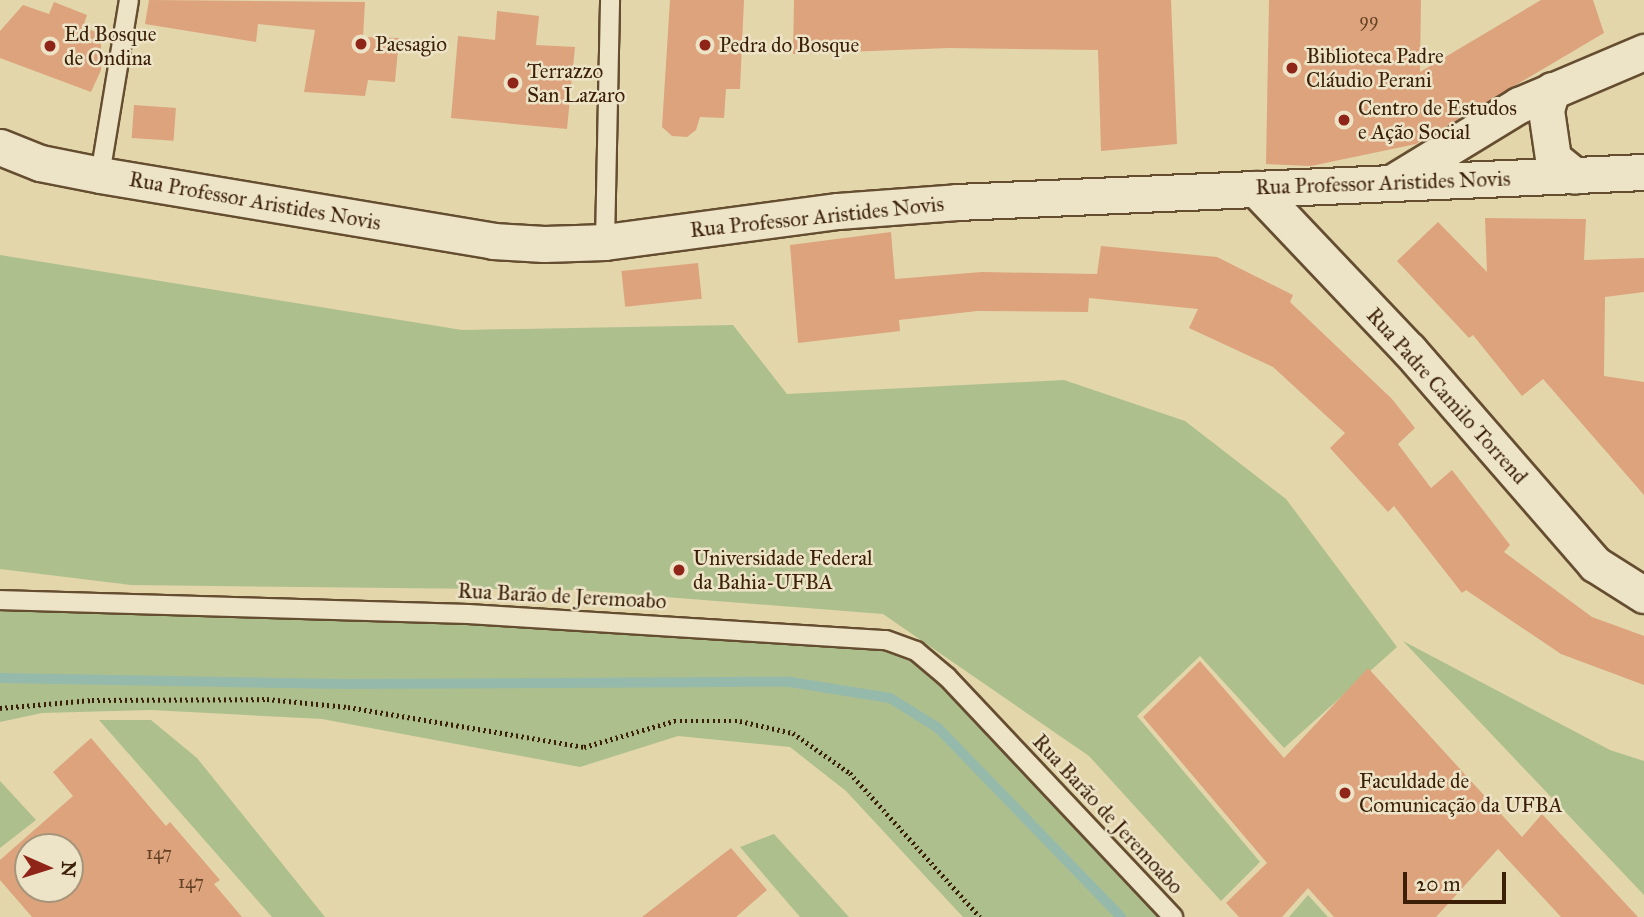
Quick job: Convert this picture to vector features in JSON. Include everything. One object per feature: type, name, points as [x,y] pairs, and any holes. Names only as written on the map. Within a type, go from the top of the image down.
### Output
[{"type":"street","points":[[1396,180],[1552,90],[1644,52]]},
{"type":"street","points":[[1552,90],[1546,110],[1553,158],[1575,176]]},
{"type":"street","name":"Rua Professor Aristides Novis","points":[[0,148],[40,163],[100,175],[493,241],[605,242],[838,211],[1396,180],[1644,172]]},
{"type":"street","name":"Rua Padre Camilo Torrend","points":[[1256,189],[1409,351],[1595,564],[1644,595]]},
{"type":"lane","points":[[100,175],[129,0]]},
{"type":"lane","points":[[605,242],[610,0]]},
{"type":"lane","name":"Rua Barão de Jeremoabo","points":[[0,600],[507,615],[886,640],[916,651],[947,677],[1173,917]]},
{"type":"path","points":[[0,708],[92,700],[267,699],[348,707],[584,747],[674,720],[740,721],[793,733],[850,773],[980,917]]},
{"type":"green space","points":[[0,255],[462,330],[733,325],[787,394],[1064,380],[1185,421],[1286,499],[1397,647],[1284,748],[1200,656],[1137,716],[1260,862],[1221,901],[1089,756],[883,614],[576,590],[131,585],[0,569]]},
{"type":"green space","points":[[0,600],[468,614],[916,651],[1166,917],[963,917],[846,791],[790,747],[678,736],[580,767],[322,719],[151,710],[42,713],[0,722]]},
{"type":"green space","points":[[1403,641],[1610,750],[1644,761],[1644,895]]},
{"type":"green space","points":[[99,720],[151,720],[197,758],[325,917],[272,917]]},
{"type":"green space","points":[[0,781],[36,820],[19,833],[14,833],[14,837],[0,848]]},
{"type":"green space","points":[[774,834],[849,917],[800,917],[740,847]]},
{"type":"green space","points":[[1308,895],[1328,917],[1289,917]]},
{"type":"building","points":[[149,0],[365,2],[363,37],[399,38],[395,82],[368,80],[365,96],[304,92],[315,30],[258,24],[256,42],[145,24]]},
{"type":"building","name":"Pedra do Bosque","points":[[670,0],[744,0],[740,89],[726,89],[724,118],[700,117],[696,130],[687,137],[672,136],[662,127]]},
{"type":"building","points":[[794,0],[1171,0],[1177,144],[1101,151],[1098,50],[949,48],[793,54]]},
{"type":"building","points":[[1269,0],[1421,0],[1420,72],[1541,0],[1593,0],[1604,33],[1416,144],[1311,166],[1266,164]]},
{"type":"building","name":"Ed Bosque de Ondina","points":[[54,2],[87,15],[83,27],[101,34],[101,70],[91,92],[0,58],[0,31],[23,5],[49,14]]},
{"type":"building","name":"Terrazzo San Lazaro","points":[[497,11],[539,16],[536,45],[575,47],[567,129],[451,118],[458,36],[495,40]]},
{"type":"building","points":[[134,105],[176,108],[174,141],[132,138]]},
{"type":"building","points":[[1485,218],[1586,219],[1584,260],[1644,258],[1644,292],[1605,297],[1604,376],[1644,382],[1644,495],[1543,379],[1522,396],[1473,335],[1469,338],[1397,261],[1438,222],[1487,272]]},
{"type":"building","points":[[891,232],[895,279],[982,272],[1097,274],[1101,246],[1217,257],[1293,295],[1290,302],[1392,399],[1415,428],[1398,444],[1431,488],[1452,470],[1510,545],[1504,552],[1592,617],[1644,636],[1644,685],[1561,654],[1466,590],[1462,593],[1394,506],[1388,512],[1330,448],[1345,433],[1273,367],[1189,328],[1198,309],[1089,298],[1088,312],[977,311],[899,320],[900,331],[798,343],[790,245]]},
{"type":"building","points":[[698,263],[702,299],[625,307],[621,271]]},
{"type":"building","name":"Faculdade de Comunicação da UFBA","points":[[1200,661],[1284,758],[1368,668],[1522,837],[1542,814],[1638,917],[1561,917],[1498,849],[1436,917],[1334,917],[1308,888],[1282,917],[1239,917],[1226,903],[1267,863],[1143,717]]},
{"type":"building","points":[[91,738],[166,826],[170,822],[220,880],[214,884],[242,917],[32,917],[20,903],[84,903],[84,833],[31,833],[73,796],[53,772]]},
{"type":"building","points":[[14,848],[14,896],[0,880],[0,860]]},
{"type":"building","points":[[731,848],[767,890],[736,917],[642,917]]},
{"type":"waterway","points":[[0,678],[346,684],[790,682],[890,698],[938,728],[1121,917]]},
{"type":"place","name":"Paesagio","points":[[361,44]]},
{"type":"place","name":"Pedra do Bosque","points":[[705,45]]},
{"type":"place","name":"Ed Bosque de Ondina","points":[[50,46]]},
{"type":"place","name":"Biblioteca Padre Cláudio Perani","points":[[1292,68]]},
{"type":"place","name":"Terrazzo San Lazaro","points":[[513,83]]},
{"type":"place","name":"Centro de Estudos e Ação Social","points":[[1344,120]]},
{"type":"place","name":"Universidade Federal da Bahia-UFBA","points":[[679,570]]},
{"type":"place","name":"Faculdade de Comunicação da UFBA","points":[[1345,793]]}]
